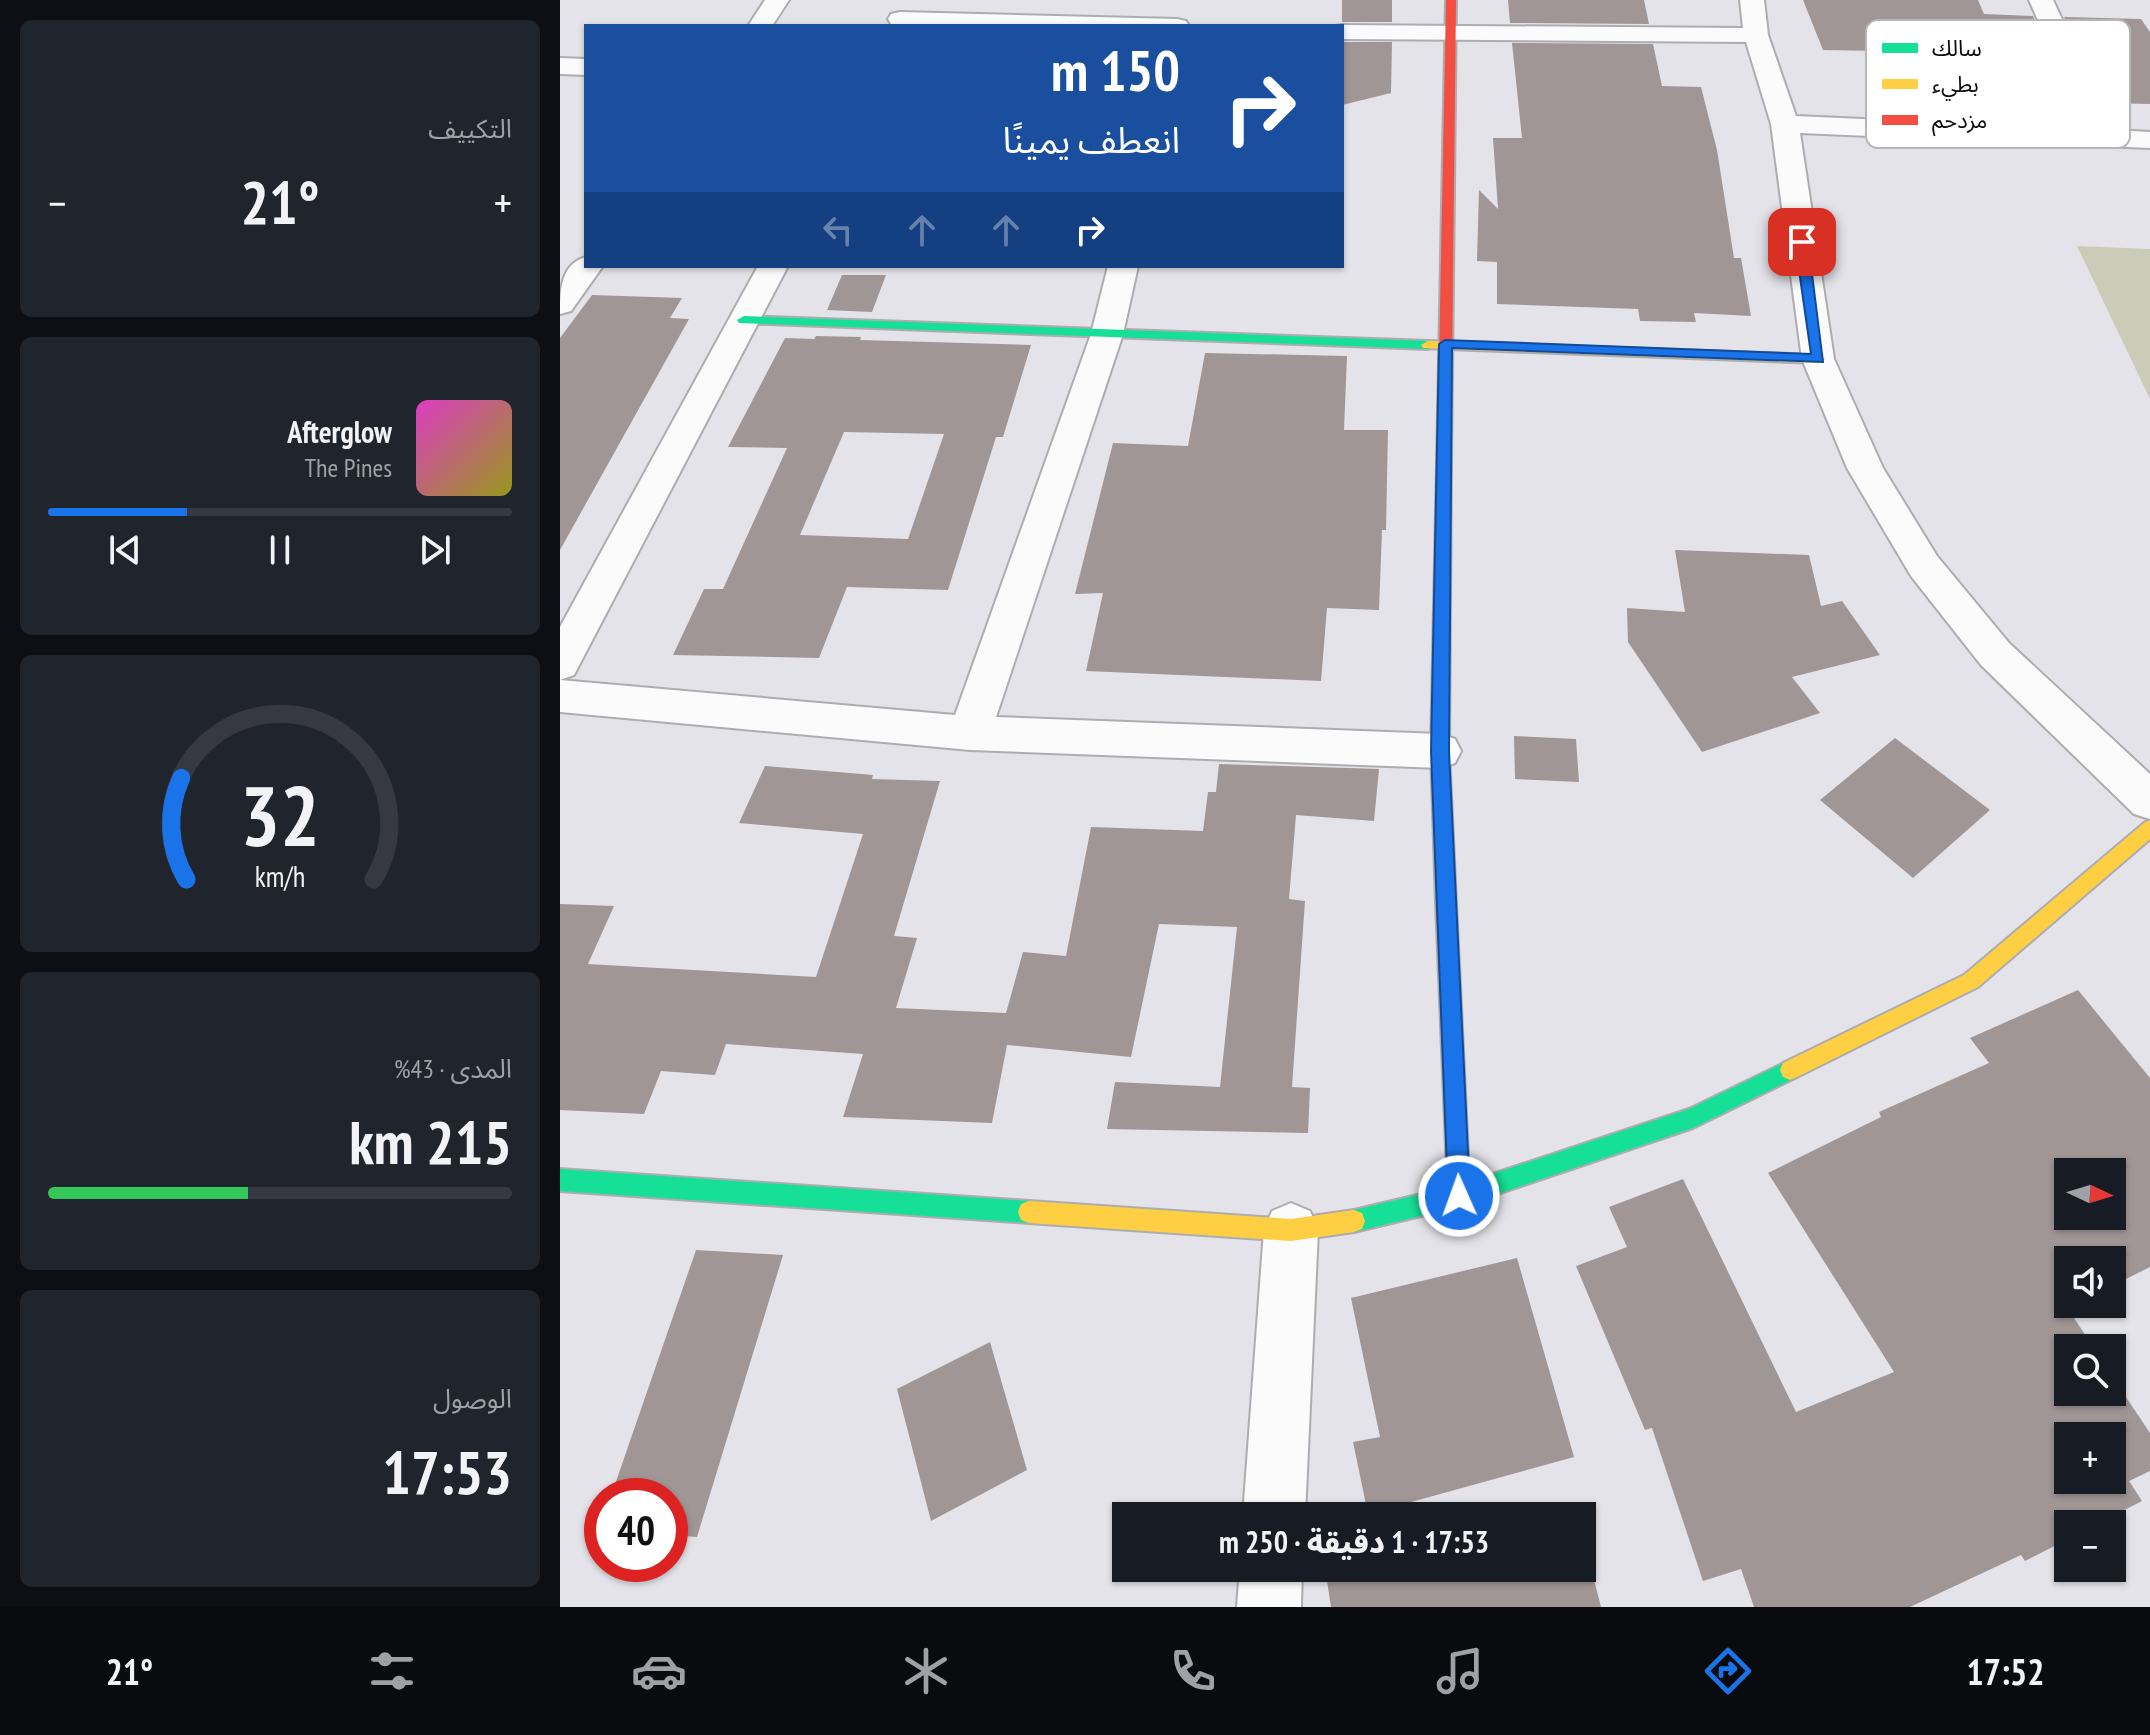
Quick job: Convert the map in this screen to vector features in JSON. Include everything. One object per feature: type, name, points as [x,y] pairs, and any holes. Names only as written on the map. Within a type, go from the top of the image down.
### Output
[{"type":"street","points":[[761,24],[777,0]]},
{"type":"street","points":[[1180,24],[1187,0]]},
{"type":"street","points":[[1451,0],[1440,751],[1459,1196]]},
{"type":"street","points":[[1752,0],[1756,35],[1785,124],[1818,359],[1865,468],[1924,566],[1995,654],[2150,801]]},
{"type":"street","points":[[2041,0],[2050,20]]},
{"type":"street","points":[[903,15],[1129,24]]},
{"type":"street","points":[[1344,32],[1756,35]]},
{"type":"street","points":[[560,66],[584,67]]},
{"type":"street","points":[[1785,124],[1866,128]]},
{"type":"street","points":[[2130,140],[2150,140]]},
{"type":"street","points":[[560,256],[584,257]]},
{"type":"street","points":[[560,304],[587,268]]},
{"type":"street","points":[[560,664],[577,597],[744,320],[772,268]]},
{"type":"street","points":[[970,733],[1107,334],[1123,268]]},
{"type":"street","points":[[744,320],[1818,359]]},
{"type":"street","points":[[560,696],[970,733],[1440,751]]},
{"type":"street","points":[[560,1180],[1291,1230],[1367,1219],[1459,1196],[1693,1118],[1971,981],[2150,828]]},
{"type":"street","points":[[1275,1502],[1291,1230]]},
{"type":"street","points":[[1269,1607],[1270,1582]]},
{"type":"green space","points":[[2077,246],[2150,249],[2150,399]]},
{"type":"building","points":[[1342,0],[1392,0],[1392,22],[1342,22]]},
{"type":"building","points":[[1508,0],[1644,0],[1649,24],[1510,23]]},
{"type":"building","points":[[1803,0],[1978,0],[1984,14],[2033,16],[2035,20],[1866,20],[1866,51],[1823,50]]},
{"type":"building","points":[[2064,17],[2141,19],[2150,32],[2150,104],[2130,104],[2130,20],[2065,20]]},
{"type":"building","points":[[1344,42],[1392,42],[1391,93],[1344,105]]},
{"type":"building","points":[[1512,43],[1653,44],[1662,86],[1701,87],[1717,150],[1734,258],[1741,258],[1751,316],[1694,313],[1696,322],[1640,321],[1638,309],[1497,304],[1497,262],[1477,261],[1479,190],[1498,209],[1493,138],[1522,138]]},
{"type":"building","points":[[842,275],[886,275],[872,312],[827,310]]},
{"type":"building","points":[[592,295],[682,298],[670,318],[689,319],[560,550],[560,338]]},
{"type":"building","points":[[816,336],[861,337],[860,340],[1031,345],[1003,437],[996,437],[948,590],[847,587],[819,658],[673,655],[704,589],[723,589],[787,448],[728,447],[785,338],[814,339]],"holes":[[[844,432],[944,434],[908,539],[800,535]]]},
{"type":"building","points":[[1205,353],[1347,356],[1344,430],[1388,430],[1386,530],[1382,530],[1379,610],[1327,608],[1321,681],[1086,671],[1103,593],[1075,594],[1113,443],[1188,446]]},
{"type":"building","points":[[1675,550],[1809,555],[1821,606],[1842,601],[1880,655],[1792,677],[1820,713],[1702,752],[1628,642],[1627,608],[1685,612]]},
{"type":"building","points":[[1514,736],[1576,739],[1579,782],[1515,779]]},
{"type":"building","points":[[1895,738],[1990,810],[1913,878],[1820,800]]},
{"type":"building","points":[[1219,764],[1379,769],[1374,821],[1296,815],[1289,899],[1305,901],[1292,1087],[1310,1088],[1308,1133],[1107,1129],[1115,1082],[1220,1087],[1237,927],[1159,924],[1131,1057],[1007,1045],[992,1123],[843,1117],[863,1054],[726,1044],[715,1075],[661,1071],[644,1114],[560,1110],[560,904],[614,906],[588,964],[816,977],[863,834],[739,823],[765,766],[873,775],[872,779],[940,781],[894,936],[917,938],[896,1008],[1006,1013],[1023,952],[1066,956],[1091,827],[1203,831],[1208,792],[1216,792]]},
{"type":"building","points":[[2078,990],[2150,1078],[2150,1267],[2126,1279],[2126,1246],[2054,1246],[2054,1318],[2074,1318],[2085,1334],[2054,1334],[2054,1406],[2126,1406],[2126,1397],[2150,1433],[2150,1471],[2129,1481],[2142,1501],[2124,1510],[2054,1510],[2054,1546],[2025,1561],[2021,1555],[1910,1607],[1754,1607],[1741,1569],[1703,1581],[1652,1428],[1645,1430],[1576,1266],[1627,1247],[1609,1207],[1683,1179],[1796,1412],[1894,1372],[1768,1173],[1881,1117],[1879,1112],[1989,1063],[1970,1038]]},
{"type":"building","points":[[696,1250],[783,1255],[697,1537],[688,1536],[688,1478],[617,1478]]},
{"type":"building","points":[[1517,1258],[1574,1457],[1411,1502],[1366,1502],[1353,1442],[1380,1437],[1351,1298]]},
{"type":"building","points":[[990,1342],[1027,1470],[931,1521],[897,1389]]},
{"type":"building","points":[[1327,1582],[1595,1582],[1601,1607],[1331,1607]]},
{"type":"traffic: fast","points":[[744,320],[1428,345]]},
{"type":"traffic: fast","points":[[1444,464],[1440,751],[1446,903]]},
{"type":"traffic: fast","points":[[1354,1221],[1459,1196],[1693,1118],[1790,1070]]},
{"type":"traffic: fast","points":[[560,1180],[1029,1212]]},
{"type":"traffic: slow","points":[[1428,345],[1818,359]]},
{"type":"traffic: slow","points":[[1790,1070],[1971,981],[2150,828]]},
{"type":"traffic: slow","points":[[1029,1212],[1291,1230],[1354,1221]]},
{"type":"traffic: jam","points":[[1444,464],[1451,0]]},
{"type":"traffic: jam","points":[[1446,903],[1459,1196]]},
{"type":"route","points":[[1459,1196],[1440,751],[1445,344],[1818,359],[1802,242]]}]
